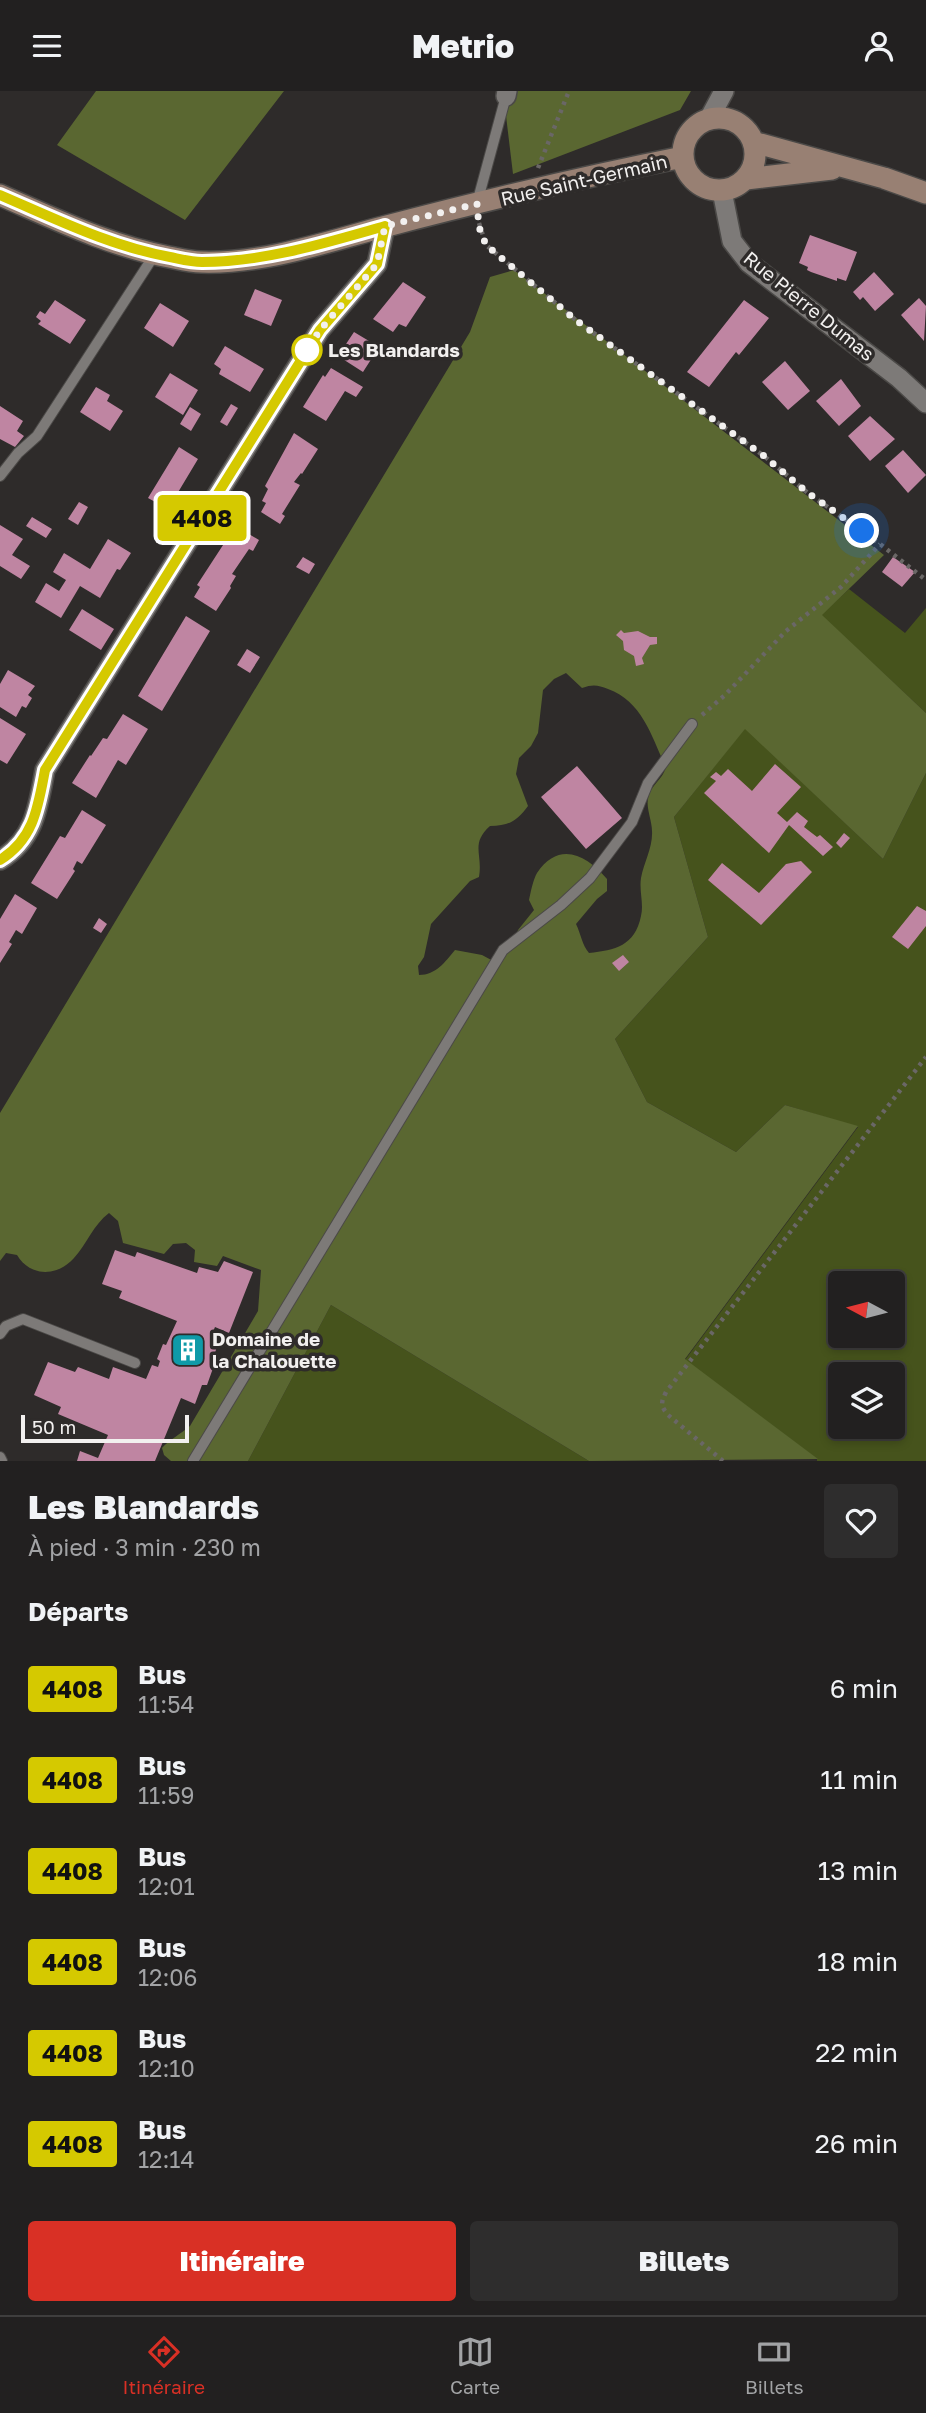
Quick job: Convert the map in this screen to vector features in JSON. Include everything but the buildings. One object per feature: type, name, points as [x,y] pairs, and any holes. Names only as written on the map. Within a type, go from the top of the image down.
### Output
[{"type":"main road","points":[[730,119],[748,132],[754,142],[755,161],[746,179],[739,185],[722,191],[710,190],[692,178],[683,157],[689,134],[698,125],[709,120],[730,119]]},
{"type":"main road","points":[[754,142],[926,193]]},
{"type":"main road","name":"Rue Saint-Germain","points":[[0,195],[112,243],[199,262],[244,260],[299,251],[385,226],[588,176],[683,157]]},
{"type":"main road","points":[[746,179],[841,168]]},
{"type":"street","points":[[709,120],[724,91]]},
{"type":"street","name":"Rue Pierre Dumas","points":[[722,191],[732,241],[749,263],[899,378],[926,403]]},
{"type":"street","points":[[0,860],[17,850],[36,817],[45,770],[320,330],[377,264],[385,226]]},
{"type":"lane","points":[[477,204],[507,93]]},
{"type":"lane","points":[[0,477],[18,453],[37,436],[155,254]]},
{"type":"lane","points":[[193,1461],[503,950],[561,905],[590,877],[632,822],[648,783],[692,723]]},
{"type":"lane","points":[[0,1334],[6,1326],[23,1319],[135,1363]]},
{"type":"path","points":[[528,191],[569,91]]},
{"type":"path","points":[[477,204],[479,227],[486,245],[577,321],[764,456],[808,493],[926,580]]},
{"type":"path","points":[[692,723],[725,695],[786,631],[841,587],[880,544]]},
{"type":"path","points":[[723,1461],[661,1407],[666,1392],[926,1057]]},
{"type":"green space","points":[[96,91],[284,91],[185,220],[57,145]]},
{"type":"green space","points":[[503,91],[691,91],[680,110],[513,174]]},
{"type":"green space","points":[[514,270],[884,555],[822,615],[926,713],[926,773],[883,859],[745,729],[674,817],[708,937],[615,1039],[647,1102],[736,1152],[785,1105],[858,1126],[685,1359],[818,1459],[589,1461],[331,1305],[248,1461],[171,1461],[164,1455],[162,1448],[190,1426],[258,1311],[261,1270],[223,1256],[217,1266],[194,1262],[195,1250],[186,1243],[173,1244],[164,1254],[123,1243],[118,1221],[109,1213],[74,1258],[60,1269],[36,1271],[22,1262],[17,1255],[6,1253],[0,1261],[0,1113],[470,332],[490,277]],"holes":[[[566,673],[582,688],[601,687],[630,702],[644,721],[666,767],[648,799],[652,837],[641,878],[641,916],[634,934],[615,948],[589,953],[576,924],[607,891],[607,879],[591,863],[564,854],[554,857],[537,873],[529,900],[534,910],[518,930],[509,952],[495,962],[482,955],[455,950],[435,970],[419,975],[418,966],[424,957],[431,924],[470,881],[479,877],[480,838],[490,826],[512,822],[528,806],[516,774],[519,758],[531,746],[538,733],[543,690],[554,679]]]},
{"type":"green space","points":[[849,589],[905,633],[926,608],[926,713],[821,615]]},
{"type":"green space","points":[[745,728],[883,859],[926,773],[926,1461],[817,1461],[685,1360],[858,1127],[785,1105],[736,1152],[647,1102],[615,1039],[708,937],[674,817]]},
{"type":"green space","points":[[331,1305],[589,1461],[248,1461]]},
{"type":"bus line","name":"4408","points":[[0,195],[112,243],[199,262],[244,260],[299,251],[385,226],[377,264],[320,330],[45,770],[36,817],[17,850],[0,860]]},
{"type":"place","name":"Les Blandards","points":[[307,350]]},
{"type":"place","name":"Domaine de la Chalouette","points":[[188,1350]]},
{"type":"route","points":[[307,350],[305,353],[320,330],[377,264],[385,226],[477,204],[479,227],[486,245],[577,321],[764,456],[808,493],[862,531]]}]
